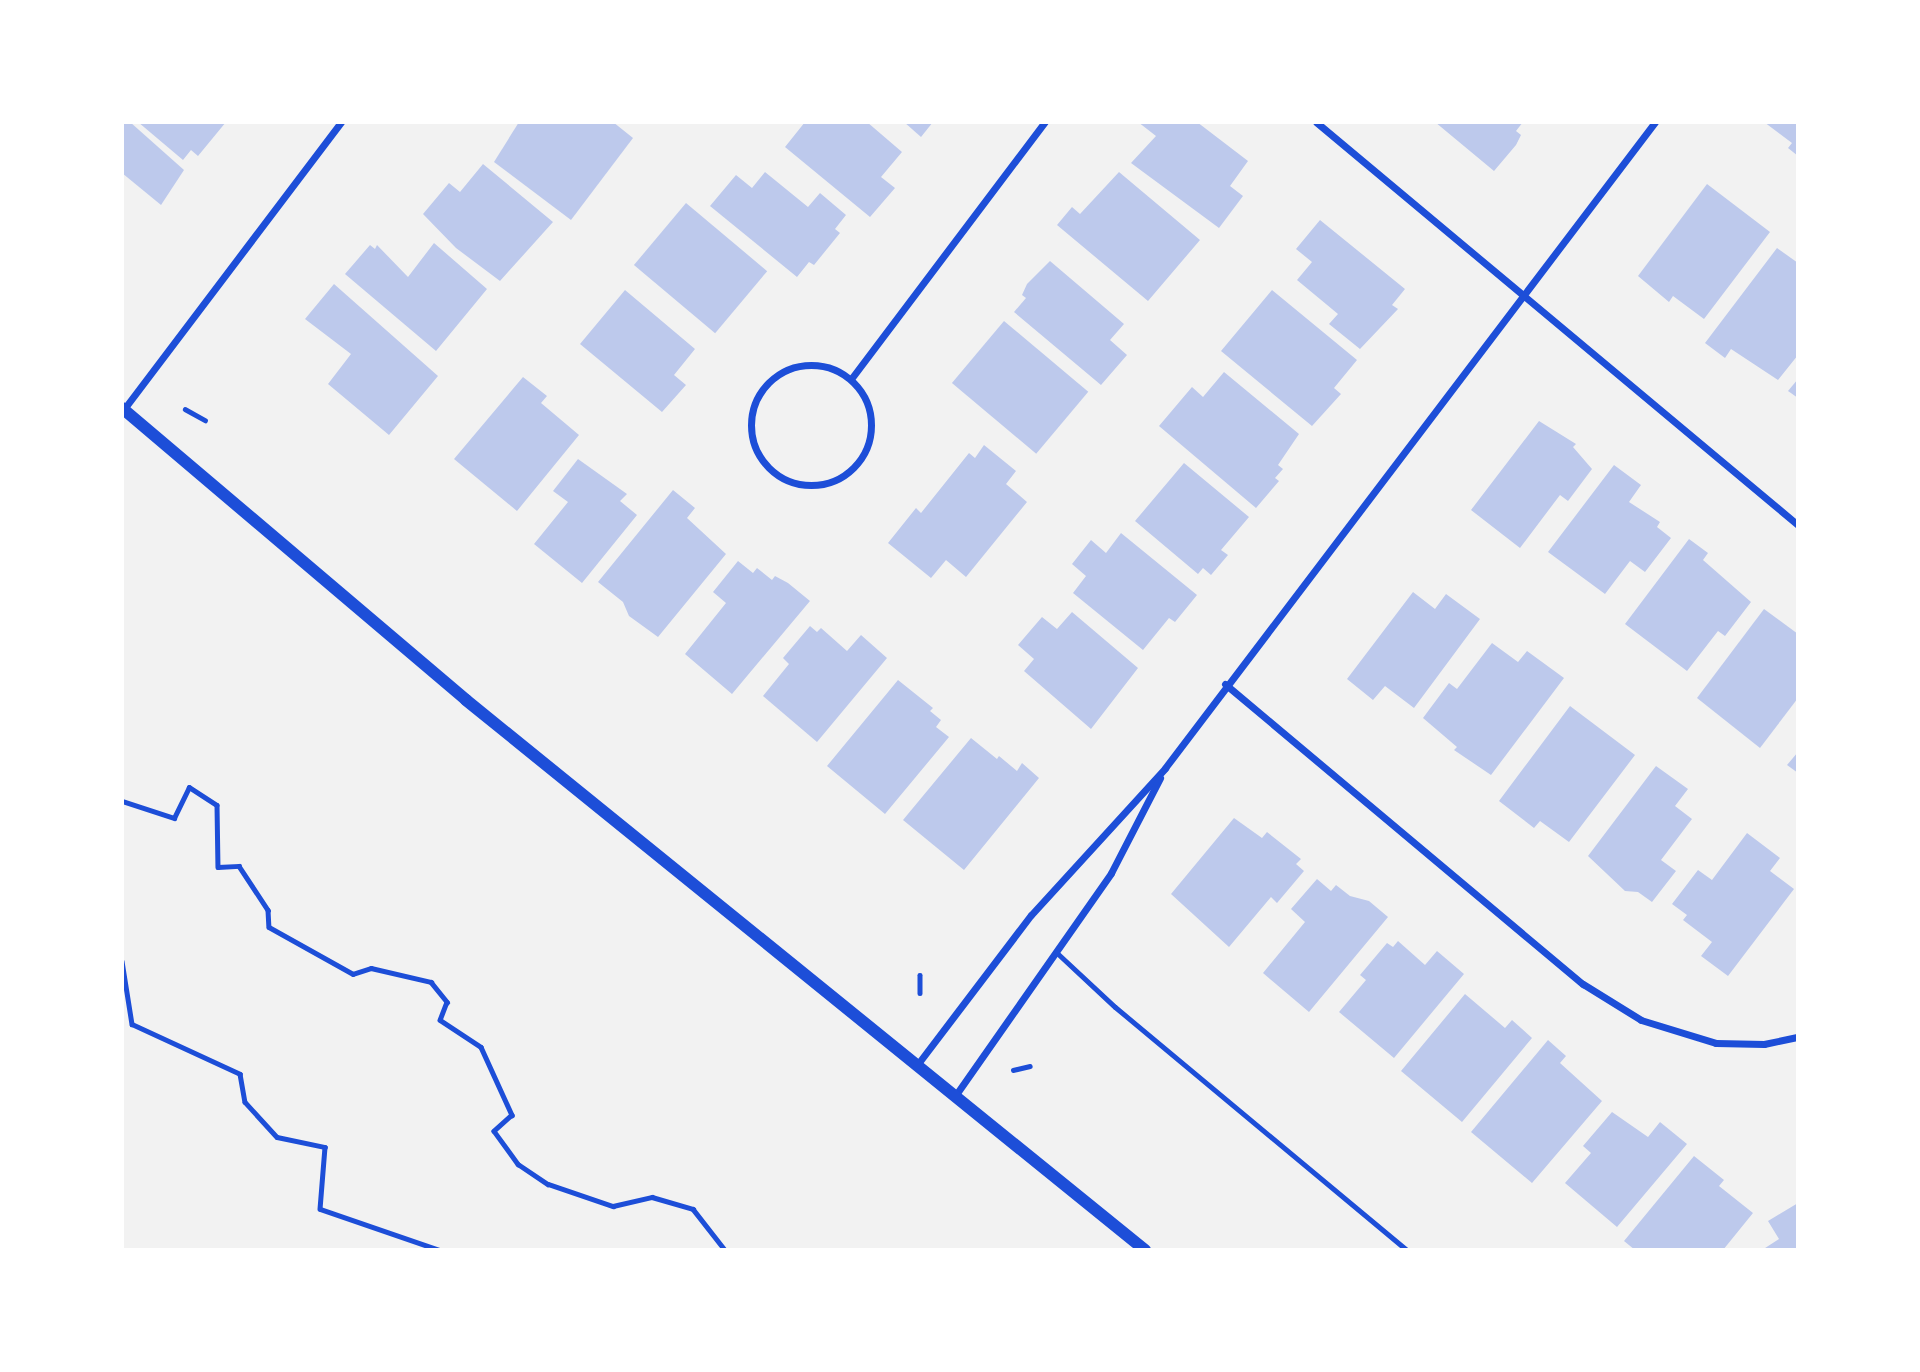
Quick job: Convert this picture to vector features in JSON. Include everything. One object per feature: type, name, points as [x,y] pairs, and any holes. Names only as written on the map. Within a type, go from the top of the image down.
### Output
[{"type":"street","points":[[341,122],[123,409],[466,700],[1144,1250]]},
{"type":"street","points":[[851,379],[1045,122]]},
{"type":"street","points":[[1317,122],[1797,525]]},
{"type":"street","points":[[917,1065],[1031,915],[1165,768],[1225,684],[1520,295],[1655,122]]},
{"type":"street","points":[[814,364],[851,379],[871,412],[866,451],[854,467],[820,485],[781,477],[755,447],[754,407],[763,389],[794,367],[814,364]]},
{"type":"street","points":[[1225,684],[1583,984],[1641,1020],[1716,1043],[1764,1044],[1797,1037]]},
{"type":"street","points":[[955,1096],[1111,873],[1165,768]]},
{"type":"lane","points":[[1057,953],[1115,1007],[1407,1250]]},
{"type":"path","points":[[185,409],[205,420]]},
{"type":"path","points":[[122,801],[174,818],[189,787],[217,804],[218,867],[239,866],[268,910],[269,927],[353,974],[370,968],[431,982],[447,1002],[440,1020],[481,1047],[512,1115],[494,1131],[518,1164],[548,1184],[613,1206],[652,1197],[693,1209],[725,1250]]},
{"type":"path","points":[[122,961],[132,1024],[240,1074],[245,1102],[277,1137],[325,1147],[320,1209],[440,1250]]},
{"type":"path","points":[[920,975],[920,993]]},
{"type":"path","points":[[1013,1070],[1030,1066]]},
{"type":"building","points":[[122,122],[130,122],[184,170],[161,205],[122,173]]},
{"type":"building","points":[[138,122],[226,122],[198,156],[191,150],[183,160]]},
{"type":"building","points":[[519,122],[613,122],[633,138],[571,220],[494,162]]},
{"type":"building","points":[[805,122],[867,122],[902,152],[881,177],[895,188],[870,217],[785,147]]},
{"type":"building","points":[[904,122],[933,122],[921,137]]},
{"type":"building","points":[[1138,122],[1197,122],[1248,161],[1230,186],[1243,196],[1219,228],[1131,163],[1156,136]]},
{"type":"building","points":[[1435,122],[1523,122],[1516,131],[1521,135],[1516,145],[1494,171]]},
{"type":"building","points":[[1764,122],[1798,122],[1798,156],[1788,148],[1792,143]]},
{"type":"building","points":[[483,164],[553,222],[500,281],[456,248],[423,214],[449,183],[460,192]]},
{"type":"building","points":[[765,172],[808,207],[820,193],[846,215],[835,229],[840,233],[814,265],[809,262],[797,277],[710,206],[736,175],[752,188]]},
{"type":"building","points":[[1119,172],[1200,240],[1148,301],[1057,225],[1072,207],[1080,214]]},
{"type":"building","points":[[1707,184],[1770,232],[1704,319],[1673,296],[1669,302],[1638,276]]},
{"type":"building","points":[[686,203],[767,271],[715,333],[634,265]]},
{"type":"building","points":[[1320,220],[1405,289],[1392,305],[1398,309],[1360,349],[1329,324],[1338,314],[1297,280],[1312,262],[1296,249]]},
{"type":"building","points":[[434,243],[487,289],[436,351],[345,274],[370,245],[375,249],[377,245],[408,277]]},
{"type":"building","points":[[1777,248],[1798,263],[1798,355],[1778,380],[1731,349],[1725,358],[1705,343]]},
{"type":"building","points":[[1050,261],[1124,324],[1110,340],[1127,355],[1101,385],[1014,312],[1026,298],[1022,295],[1027,284]]},
{"type":"building","points":[[334,284],[438,376],[389,435],[328,384],[351,354],[305,319]]},
{"type":"building","points":[[625,290],[695,349],[674,375],[686,385],[662,412],[580,344]]},
{"type":"building","points":[[1272,290],[1357,360],[1334,388],[1341,394],[1312,426],[1221,351]]},
{"type":"building","points":[[1004,321],[1088,392],[1036,454],[952,383]]},
{"type":"building","points":[[1224,372],[1299,434],[1278,465],[1283,469],[1275,478],[1279,481],[1256,508],[1159,426],[1192,387],[1203,397]]},
{"type":"building","points":[[523,377],[547,396],[541,403],[579,435],[517,511],[454,459]]},
{"type":"building","points":[[1798,379],[1798,398],[1788,391]]},
{"type":"building","points":[[1539,421],[1576,444],[1573,447],[1592,469],[1568,501],[1560,495],[1520,548],[1471,510]]},
{"type":"building","points":[[984,445],[1016,471],[1006,484],[1027,502],[966,577],[946,560],[931,578],[888,543],[916,508],[921,513],[969,453],[975,458]]},
{"type":"building","points":[[578,459],[627,494],[620,501],[637,515],[582,583],[534,544],[568,502],[553,491]]},
{"type":"building","points":[[1184,463],[1249,517],[1221,550],[1228,555],[1211,575],[1203,568],[1198,574],[1135,521]]},
{"type":"building","points":[[1614,465],[1641,485],[1629,502],[1660,522],[1657,527],[1671,538],[1645,572],[1630,561],[1605,594],[1548,552]]},
{"type":"building","points":[[673,490],[695,508],[687,518],[726,554],[658,637],[629,616],[623,602],[598,582]]},
{"type":"building","points":[[1121,533],[1197,595],[1175,622],[1169,618],[1143,650],[1073,593],[1086,576],[1072,564],[1091,540],[1106,553]]},
{"type":"building","points":[[1689,539],[1708,553],[1703,560],[1751,602],[1725,636],[1718,631],[1687,671],[1625,624]]},
{"type":"building","points":[[738,561],[753,573],[757,568],[772,580],[775,576],[788,583],[810,601],[732,694],[685,654],[726,603],[713,592]]},
{"type":"building","points":[[1413,592],[1435,609],[1446,594],[1480,619],[1414,708],[1385,686],[1373,700],[1347,679]]},
{"type":"building","points":[[1764,609],[1798,634],[1798,698],[1760,748],[1697,698]]},
{"type":"building","points":[[1072,612],[1138,668],[1091,729],[1024,671],[1034,659],[1018,645],[1042,617],[1057,629]]},
{"type":"building","points":[[810,626],[817,632],[821,628],[847,651],[861,635],[887,658],[817,742],[763,696],[789,664],[783,658]]},
{"type":"building","points":[[1492,643],[1518,662],[1527,651],[1564,678],[1491,775],[1454,750],[1457,747],[1423,718],[1449,683],[1457,689]]},
{"type":"building","points":[[898,680],[933,708],[930,711],[941,720],[936,727],[949,737],[885,814],[827,766]]},
{"type":"building","points":[[1570,706],[1635,755],[1569,842],[1540,821],[1534,828],[1499,801]]},
{"type":"building","points":[[971,738],[1017,771],[1022,763],[1039,778],[964,870],[903,820]]},
{"type":"building","points":[[1798,752],[1798,773],[1787,765]]},
{"type":"building","points":[[1656,766],[1688,789],[1675,806],[1692,819],[1661,860],[1676,871],[1652,902],[1638,892],[1625,891],[1588,856]]},
{"type":"building","points":[[1234,818],[1262,838],[1267,832],[1301,859],[1296,864],[1304,871],[1277,903],[1271,897],[1229,947],[1171,894]]},
{"type":"building","points":[[1747,833],[1780,858],[1770,871],[1794,889],[1728,976],[1701,956],[1712,942],[1683,920],[1687,915],[1672,904],[1698,870],[1712,880]]},
{"type":"building","points":[[1317,879],[1331,891],[1336,885],[1350,896],[1369,901],[1388,917],[1309,1012],[1263,973],[1305,922],[1291,909]]},
{"type":"building","points":[[1398,941],[1425,965],[1437,951],[1464,974],[1394,1058],[1339,1012],[1366,980],[1360,975],[1387,943],[1393,947]]},
{"type":"building","points":[[1465,994],[1505,1028],[1512,1020],[1532,1038],[1462,1122],[1401,1071]]},
{"type":"building","points":[[1548,1040],[1566,1056],[1560,1063],[1602,1101],[1532,1183],[1471,1132]]},
{"type":"building","points":[[1612,1112],[1648,1137],[1660,1122],[1687,1144],[1617,1227],[1565,1183],[1591,1153],[1583,1146]]},
{"type":"building","points":[[1694,1156],[1724,1180],[1719,1186],[1753,1213],[1723,1250],[1635,1250],[1624,1241]]},
{"type":"building","points":[[1798,1203],[1798,1250],[1762,1250],[1779,1239],[1768,1221]]}]
